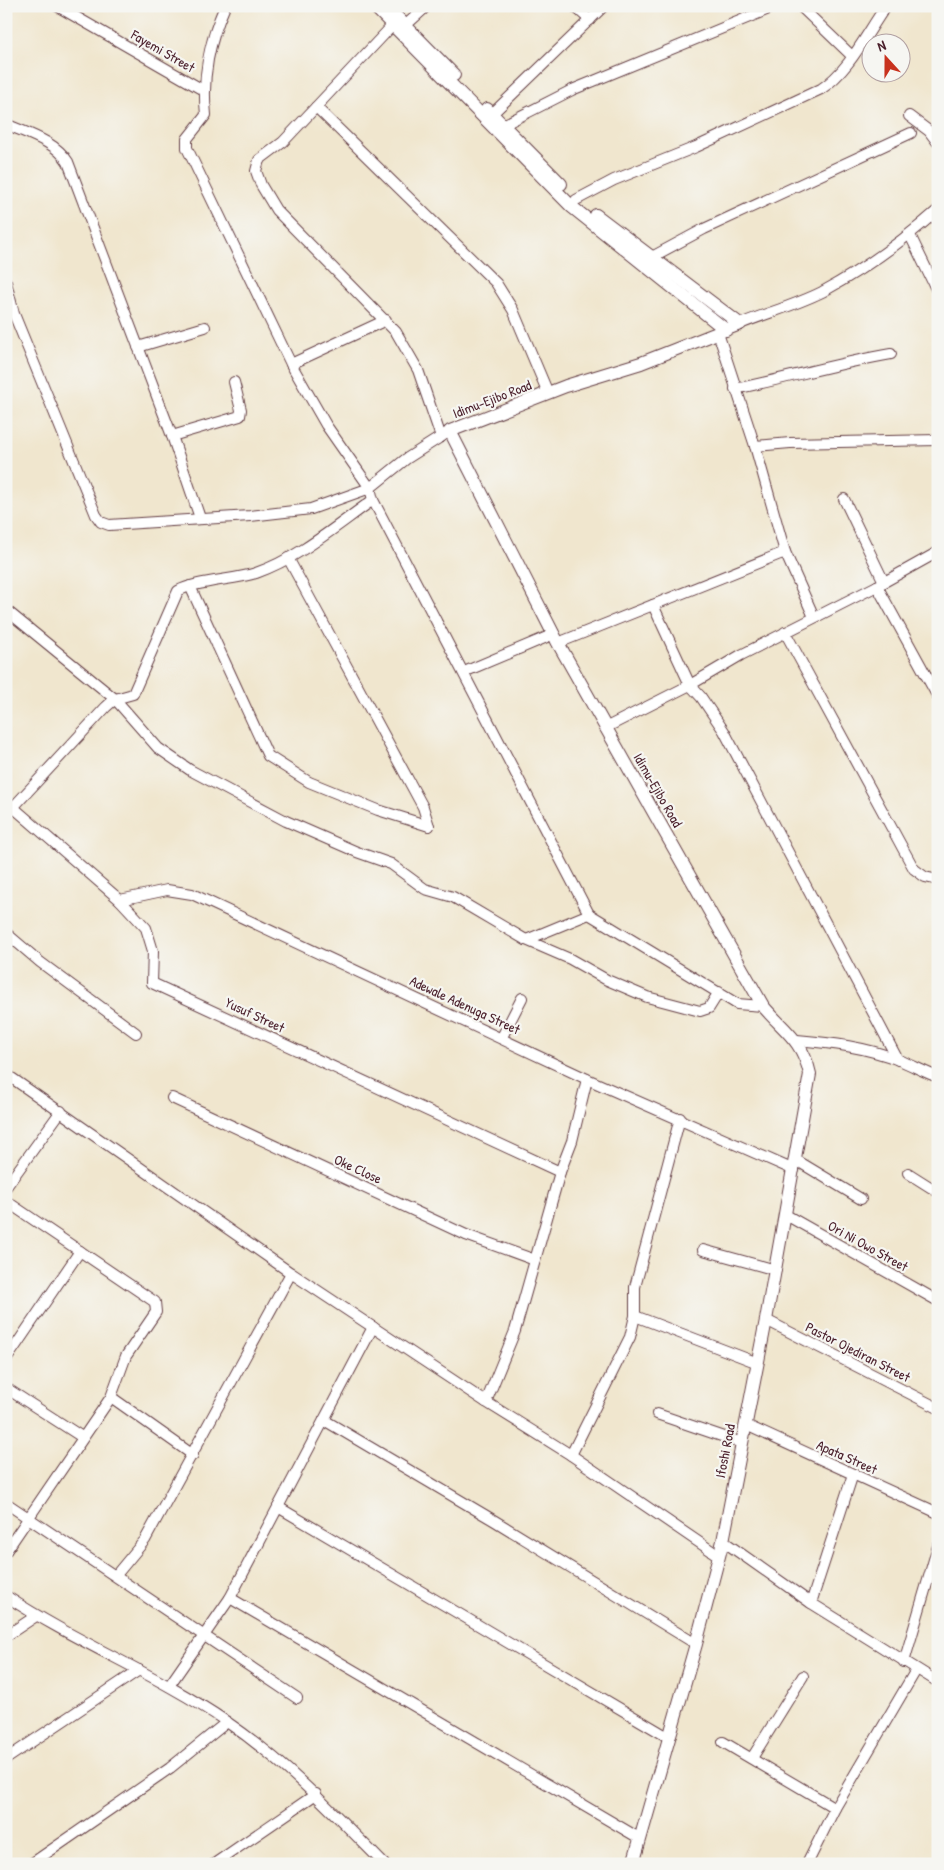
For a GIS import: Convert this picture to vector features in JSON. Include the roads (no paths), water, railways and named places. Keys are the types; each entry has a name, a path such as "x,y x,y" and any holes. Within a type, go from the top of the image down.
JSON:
{"main road":[{"path":"374,6 589,215 722,331"},
{"path":"386,6 503,125 517,147 576,200 589,215 740,324"},
{"name":"Idimu-Ejibo Road","path":"740,324 641,363 548,393 446,434 605,728 763,1006 797,1040"},
{"name":"Ifoshi Road","path":"633,1864 696,1644 719,1556 746,1425 776,1270 810,1074 807,1061 797,1040"}],"street":[{"name":"Fayemi Street","path":"57,6 203,90"},
{"path":"225,6 213,31 203,90 206,115 187,139 187,148 291,364 326,426 370,488 373,500 589,914 737,1004 763,1006"},
{"path":"406,25 427,6"},
{"path":"574,6 590,20"},
{"path":"492,114 604,6"},
{"path":"503,125 572,90 776,6"},
{"path":"800,6 852,56"},
{"path":"576,200 614,180 696,147 808,96 833,81 886,6"},
{"path":"6,282 14,314 101,522 109,525 268,514 312,509 370,488 406,459 446,434 418,370 396,332 276,210 258,178 256,166 259,160 282,142 393,25"},
{"path":"316,107 496,283 513,310 548,393"},
{"path":"909,116 929,132 938,143"},
{"path":"6,124 54,146 62,152 68,162 172,436 200,518"},
{"path":"650,258 704,229 911,133"},
{"path":"740,324 821,292 875,261 910,235 938,210"},
{"path":"910,235 938,293"},
{"path":"291,364 386,320"},
{"path":"138,347 205,327"},
{"path":"722,331 735,389 755,446 785,552 814,617"},
{"path":"735,389 786,378 829,365 891,354"},
{"path":"172,436 240,416 241,410 234,382"},
{"path":"755,446 790,443 938,440"},
{"path":"844,499 880,584 938,697"},
{"path":"8,808 115,699 133,694 175,595 190,586 248,575 288,558 373,500"},
{"path":"464,672 653,605 785,552"},
{"path":"605,728 690,685 740,655 880,584 938,552"},
{"path":"190,586 268,756 309,782 378,810 429,826 423,807 288,558"},
{"path":"653,605 690,685 724,731 898,1060"},
{"path":"6,610 115,699 158,748 190,770 286,820 357,852 391,864 425,889 453,897 526,940 570,959 607,980 647,996 700,1011 709,1008 719,992"},
{"path":"785,632 914,869 925,878 938,880"},
{"name":"Yusuf Street","path":"8,808 120,900 146,928 153,951 152,982 560,1172"},
{"name":"Adewale Adenuga Street","path":"120,900 167,890 192,894 502,1037 587,1079 795,1165 862,1199"},
{"path":"526,940 589,914"},
{"path":"6,933 40,962 136,1033"},
{"path":"502,1037 522,998"},
{"path":"797,1040 839,1044 898,1060 938,1078"},
{"path":"6,1074 291,1273 486,1402 571,1455 719,1556"},
{"path":"486,1402 515,1331 560,1172 572,1141 587,1079"},
{"name":"Oke Close","path":"172,1098 466,1235 535,1260"},
{"path":"6,1187 61,1111"},
{"path":"571,1455 630,1337 635,1316 635,1287 680,1118"},
{"path":"908,1173 938,1192"},
{"path":"6,1201 155,1302 157,1306 156,1312 126,1356 111,1397 6,1551"},
{"name":"Ori Ni Owo Street","path":"786,1215 938,1301"},
{"path":"703,1250 776,1270"},
{"path":"6,1360 80,1251"},
{"path":"116,1575 145,1540 194,1454 291,1273"},
{"path":"635,1316 758,1363"},
{"name":"Pastor Ojediran Street","path":"766,1320 938,1408"},
{"path":"169,1686 230,1598 373,1327"},
{"path":"6,1388 82,1437"},
{"path":"111,1397 194,1454"},
{"path":"657,1414 742,1444"},
{"path":"324,1420 495,1521 696,1644"},
{"name":"Apata Street","path":"746,1425 938,1513"},
{"path":"810,1603 853,1474"},
{"path":"6,1503 297,1698"},
{"path":"278,1507 668,1737"},
{"path":"722,1541 810,1603 938,1682"},
{"path":"904,1662 938,1546"},
{"path":"6,1596 36,1616 169,1686 227,1722 316,1794 384,1864"},
{"path":"230,1598 639,1838"},
{"path":"6,1636 36,1616"},
{"path":"6,1759 139,1670"},
{"path":"807,1864 835,1808 916,1670"},
{"path":"752,1758 803,1676"},
{"path":"30,1864 170,1768 227,1722"},
{"path":"723,1742 835,1808"},
{"path":"214,1864 316,1794"}]}
